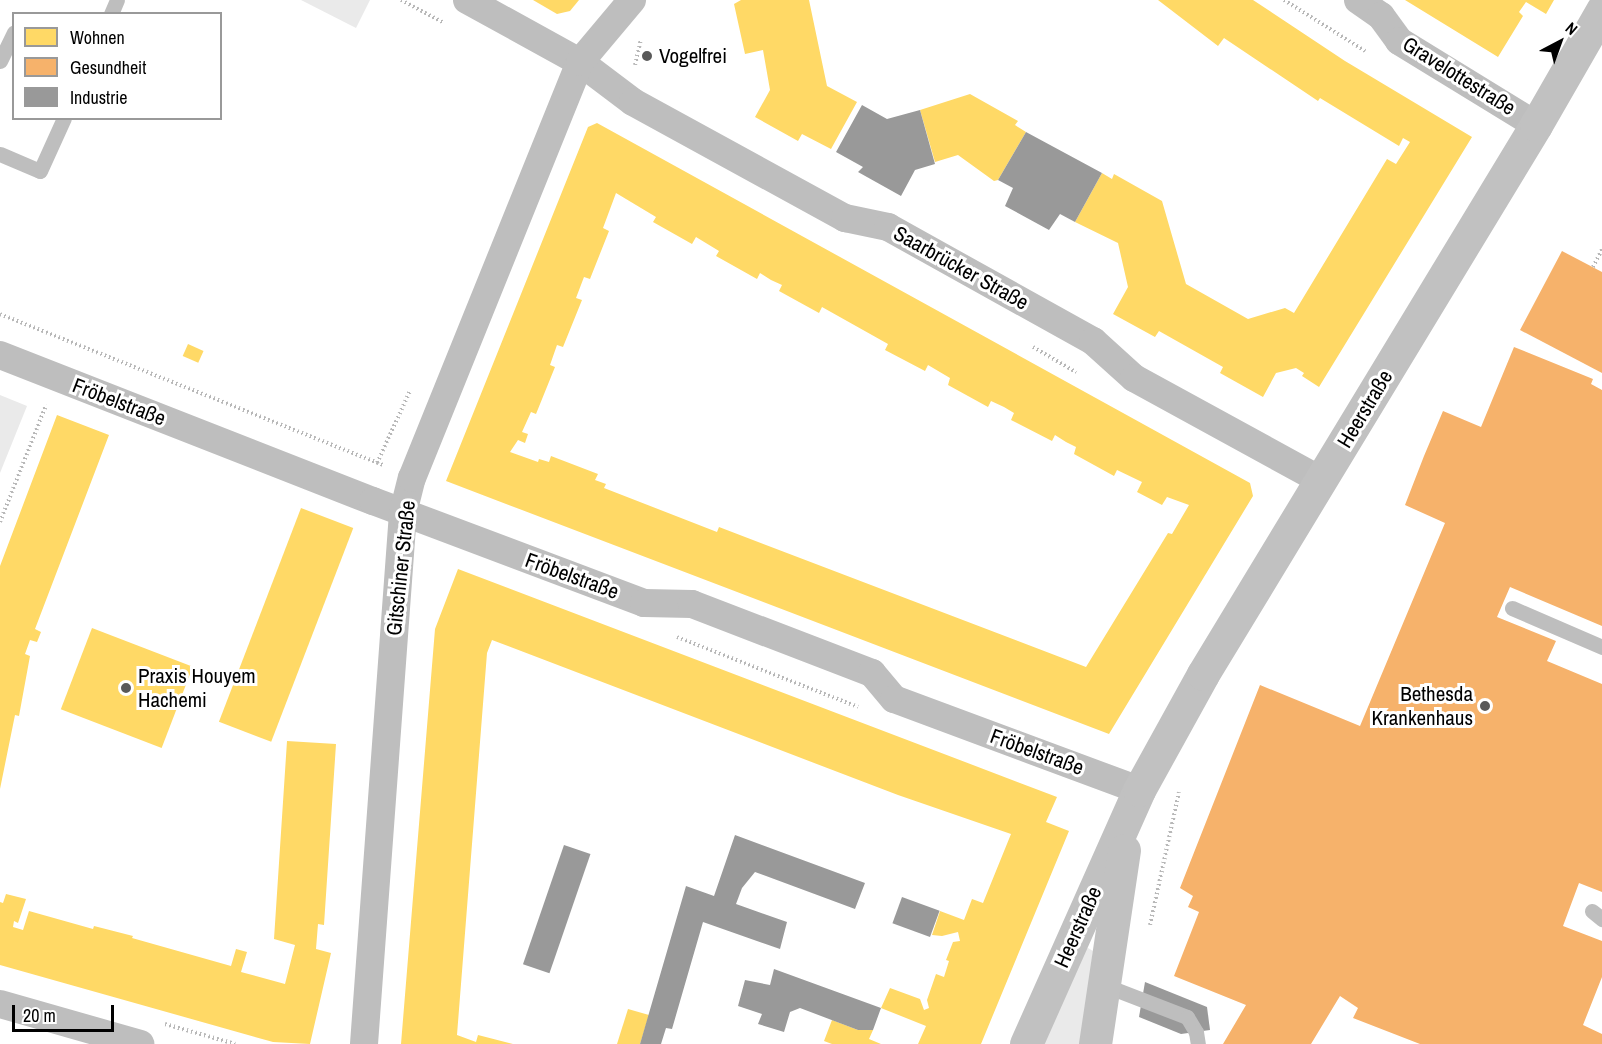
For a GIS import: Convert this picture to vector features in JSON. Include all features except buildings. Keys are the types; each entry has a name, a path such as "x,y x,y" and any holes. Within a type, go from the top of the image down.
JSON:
{"street":[{"name":"Saarbrücker Straße","path":"467,0 580,62 621,93 845,219 888,227 1093,341 1134,378 1322,481"},
{"name":"Gitschiner Straße","path":"364,1044 403,513 415,466 580,62 632,0"},
{"name":"Gravelottestraße","path":"1358,0 1381,16 1399,41 1536,125"},
{"name":"Heerstraße","path":"1026,1044 1135,800 1203,674 1536,125 1602,10"},
{"name":"Fröbelstraße","path":"0,355 403,513 644,603 692,604 872,673 894,699 1135,800"},
{"name":"Heerstraße","path":"1095,1044 1135,800"},
{"path":"0,1004 140,1044"}],"lane":[{"path":"0,61 12,36"},
{"path":"0,154 40,171 63,120"},
{"path":"1512,608 1602,647"},
{"path":"1104,984 1187,1017 1196,1032 1198,1044"}],"path":[{"path":"621,93 635,65 642,37"},
{"path":"1593,267 1602,249"},
{"path":"0,314 377,461"},
{"path":"0,522 50,396"},
{"path":"674,636 864,709"},
{"path":"1150,927 1163,858 1178,793 1183,783"}],"shaded area":[{"path":"301,0 370,0 356,28"},
{"path":"0,395 27,406 0,473"},
{"path":"1088,948 1093,951 1082,1044 1044,1044 1083,950"}],"place":[{"name":"Vogelfrei","path":"647,56"},
{"name":"Praxis Houyem Hachemi","path":"126,688"},
{"name":"Bethesda Krankenhaus","path":"1485,706"}]}
